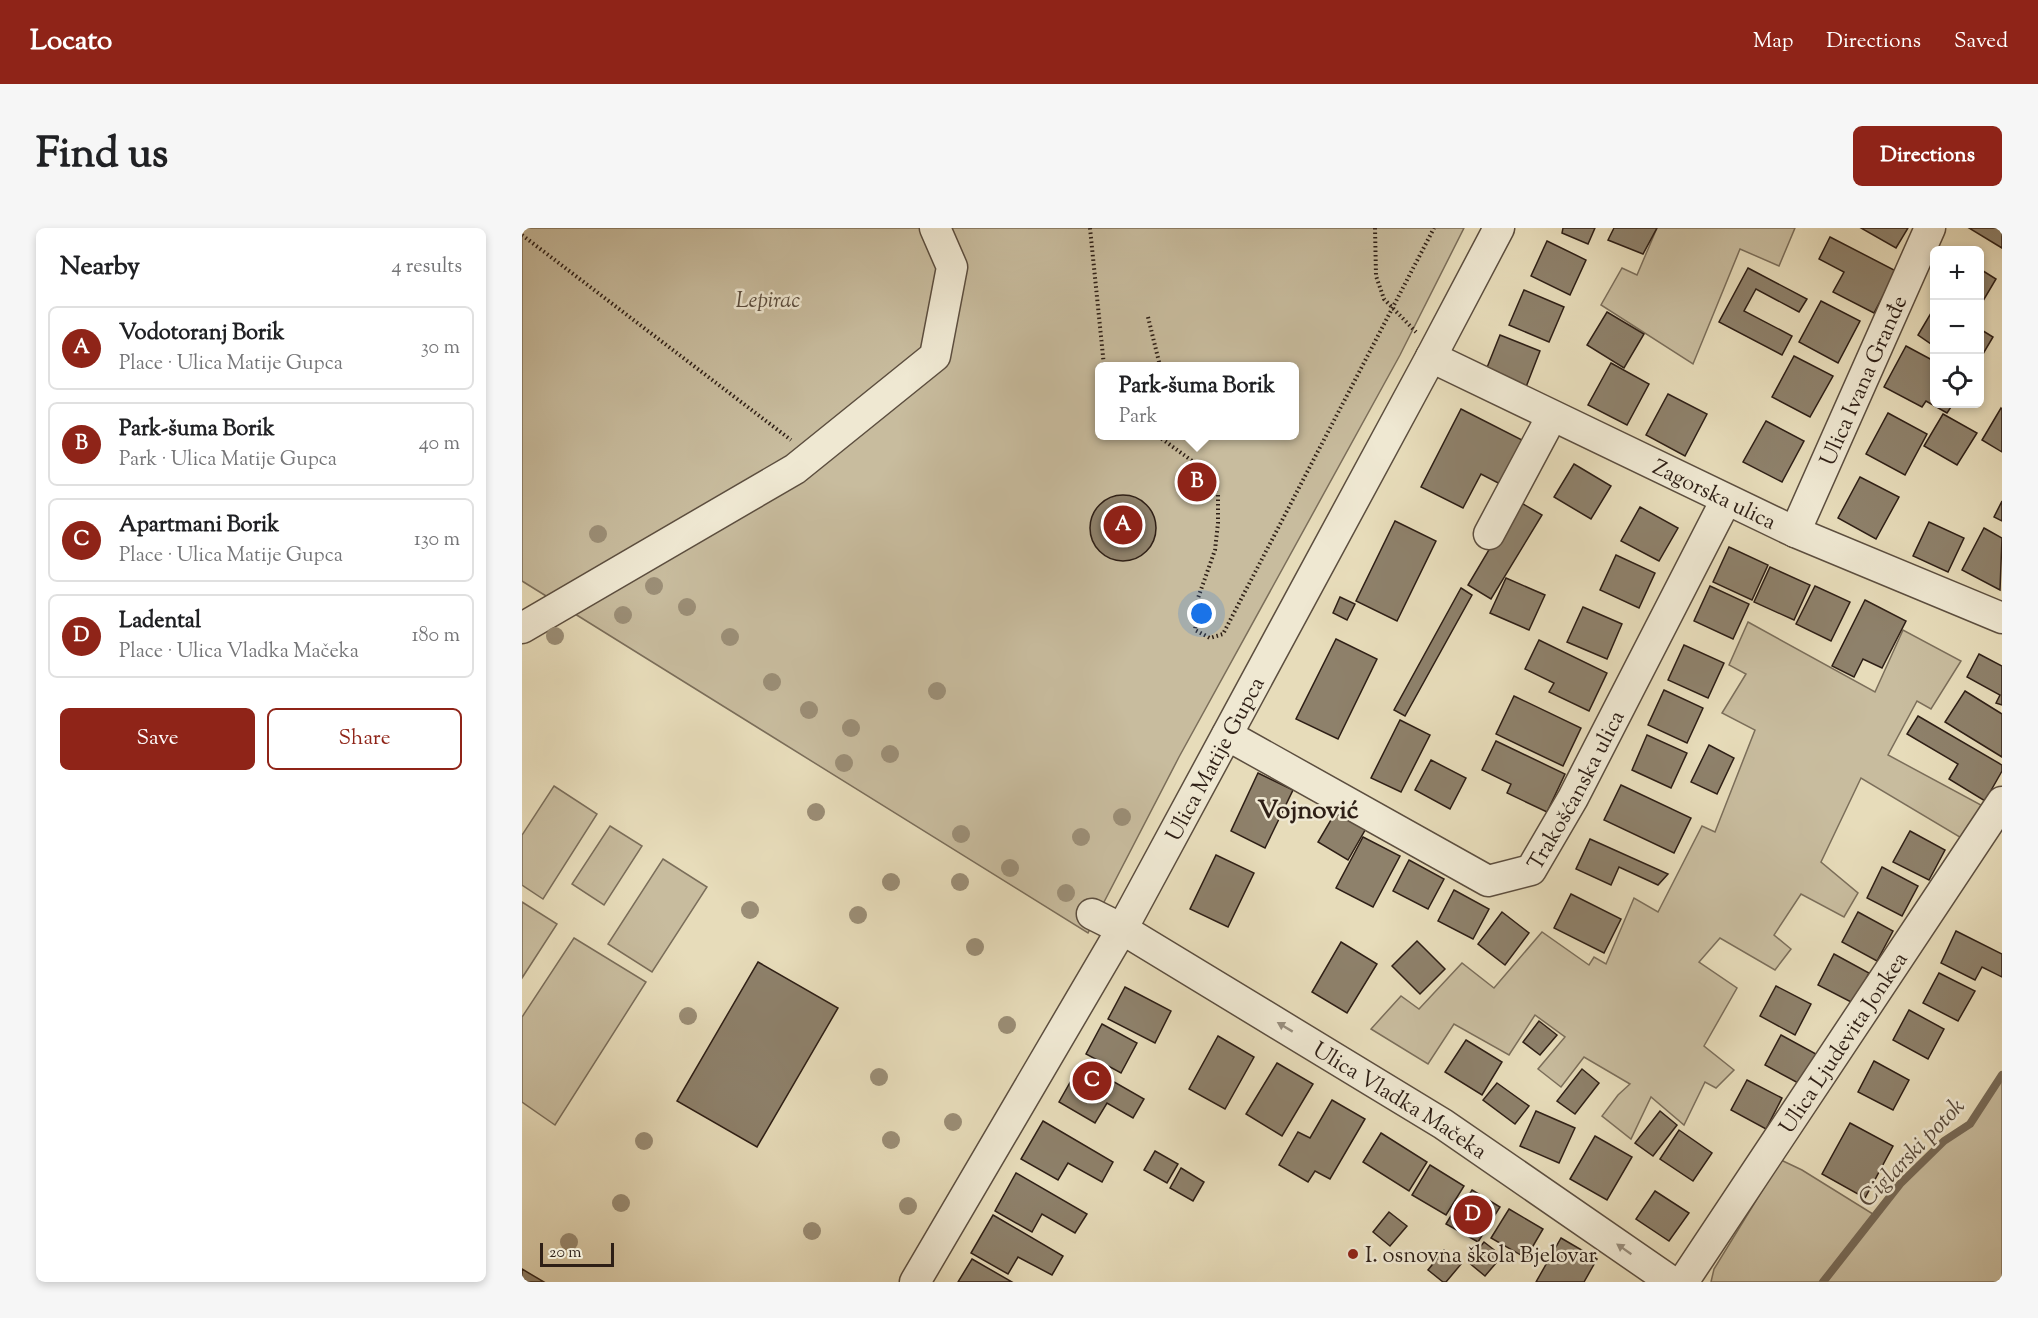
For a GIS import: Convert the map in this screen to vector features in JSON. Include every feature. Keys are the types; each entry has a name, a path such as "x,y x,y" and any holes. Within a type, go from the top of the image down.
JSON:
{"street":[{"path":"522,628 795,469 935,356 952,267 935,228"},
{"name":"Ulica Matije Gupca","path":"915,1282 1122,929 1227,735 1427,348 1499,228"},
{"name":"Ulica Ivana Granđe","path":"1795,532 1930,228"},
{"name":"Zagorska ulica","path":"1427,348 1552,416 1726,500 1795,532 2002,618"},
{"path":"1489,534 1552,416"},
{"name":"Trakošćanska ulica","path":"1227,735 1488,881 1531,870 1573,798 1726,500"},
{"name":"Ulica Ljudevita Jonkea","path":"1683,1282 2002,802"},
{"name":"Ulica Vladka Mačeka","path":"1092,914 1122,929 1391,1090 1672,1282"}],"path":[{"path":"1090,228 1104,362"},
{"path":"1375,228 1376,276 1384,299 1427,348"},
{"path":"1165,440 1199,466 1218,495 1215,550 1198,598 1195,630 1210,638 1223,634 1434,228"},
{"path":"522,236 812,456"},
{"path":"1149,317 1159,362"}],"green space":[{"name":"Lepirac","path":"522,228 1464,228 1400,355 1179,757 1088,933 522,581"},
{"path":"1657,228 1795,228 1779,266 1740,249 1693,364 1601,305 1622,268 1637,275"},
{"path":"1748,622 1875,692 1903,630 1961,661 1931,709 1917,701 1888,755 1981,805 1963,839 1861,778 1821,862 1858,893 1844,917 1801,894 1774,935 1791,949 1775,970 1720,938 1699,962 1737,988 1704,1046 1734,1070 1716,1088 1705,1082 1684,1125 1651,1097 1631,1139 1602,1116 1630,1084 1584,1057 1561,1087 1538,1069 1565,1037 1535,1015 1509,1055 1454,1024 1428,1064 1371,1029 1401,996 1419,1009 1462,963 1494,988 1542,932 1589,965 1594,957 1606,964 1634,898 1658,912 1702,826 1715,832 1755,730 1722,713 1746,674 1729,665"},
{"path":"554,786 597,814 543,899 522,885 522,835"},
{"path":"610,826 642,846 604,905 572,884"},
{"path":"663,859 707,887 652,972 608,944"},
{"path":"522,902 557,924 522,978"},
{"path":"574,938 646,982 555,1125 522,1102 522,1017"},
{"path":"2002,1076 2002,1282 1711,1282 1714,1269 1781,1160 1802,1170 1876,1216 1900,1184 1925,1158 1944,1141 1970,1124"}],"building":[{"path":"1563,228 1595,228 1588,244 1562,233"},
{"path":"1614,228 1657,228 1643,254 1608,240"},
{"path":"1861,228 1908,228 1896,248"},
{"path":"1969,228 2002,228 2002,248"},
{"path":"1830,237 1896,271 1874,313 1833,292 1844,272 1819,259"},
{"path":"1547,241 1586,260 1570,295 1531,276"},
{"path":"1748,268 1807,299 1799,312 1756,289 1744,311 1792,336 1782,355 1719,322"},
{"path":"1984,272 1996,279 1984,299"},
{"path":"1524,290 1564,307 1549,342 1509,325"},
{"path":"1821,301 1860,321 1838,363 1799,342"},
{"path":"1607,312 1644,334 1624,368 1587,345"},
{"path":"1930,315 1930,343 1918,335"},
{"path":"1984,331 1993,337 1984,352"},
{"path":"1500,335 1540,351 1526,387 1486,370"},
{"path":"1906,346 1930,359 1930,403 1926,401 1922,407 1884,387"},
{"path":"1794,356 1833,376 1810,417 1772,397"},
{"path":"1611,363 1649,384 1627,425 1588,405"},
{"path":"1668,394 1707,414 1685,456 1646,435"},
{"path":"1938,408 1950,408 1947,413"},
{"path":"1461,409 1524,441 1502,485 1481,474 1463,508 1421,487"},
{"path":"2002,409 2002,452 1982,440"},
{"path":"1888,413 1927,434 1905,475 1866,454"},
{"path":"1943,414 1977,433 1957,465 1924,446"},
{"path":"1766,421 1804,441 1782,482 1743,462"},
{"path":"1574,464 1611,486 1591,519 1554,497"},
{"path":"1860,477 1899,497 1876,539 1838,518"},
{"path":"1123,495 1136,497 1151,510 1156,528 1154,541 1141,556 1123,561 1110,559 1095,546 1090,528 1092,515 1105,500"},
{"path":"1518,501 1542,515 1491,599 1468,585"},
{"path":"2002,501 2002,521 1994,517"},
{"path":"1640,507 1678,528 1659,561 1621,541"},
{"path":"1395,521 1436,541 1397,621 1356,601"},
{"path":"1929,522 1964,538 1948,572 1913,556"},
{"path":"1984,528 2002,538 2000,590 1962,570"},
{"path":"1729,547 1768,565 1752,600 1713,582"},
{"path":"1616,555 1655,573 1639,608 1600,590"},
{"path":"1770,567 1810,585 1794,620 1754,602"},
{"path":"1506,578 1545,595 1529,630 1490,613"},
{"path":"1710,586 1749,604 1733,639 1694,621"},
{"path":"1815,586 1850,602 1831,641 1796,624"},
{"path":"1461,588 1472,595 1405,716 1394,710"},
{"path":"1340,597 1355,604 1347,620 1333,613"},
{"path":"1865,600 1906,621 1882,668 1863,659 1854,677 1832,666"},
{"path":"1583,607 1622,624 1607,659 1567,642"},
{"path":"1336,639 1377,659 1338,739 1296,719"},
{"path":"1539,640 1607,673 1589,711 1549,692 1554,683 1525,669"},
{"path":"1684,645 1724,663 1708,698 1668,680"},
{"path":"1979,654 2002,666 2002,705 1996,703 2000,695 1967,677"},
{"path":"1664,690 1703,708 1687,743 1648,725"},
{"path":"1965,691 2002,714 2002,757 1945,722"},
{"path":"1514,696 1581,728 1563,766 1496,734"},
{"path":"1918,716 2002,765 2002,771 1985,801 1949,779 1958,764 1907,734"},
{"path":"1400,720 1430,735 1401,792 1371,778"},
{"path":"1647,735 1687,753 1671,788 1632,770"},
{"path":"1496,741 1565,774 1547,812 1507,793 1511,784 1482,770"},
{"path":"1709,745 1734,758 1717,794 1691,782"},
{"path":"1431,760 1466,778 1450,809 1415,790"},
{"path":"1258,773 1293,790 1265,848 1231,831"},
{"path":"1621,785 1691,818 1674,853 1604,820"},
{"path":"1338,808 1368,825 1348,860 1318,842"},
{"path":"1910,831 1945,850 1929,880 1893,862"},
{"path":"1363,837 1400,856 1373,907 1336,888"},
{"path":"1590,839 1668,874 1658,885 1619,867 1611,885 1576,869"},
{"path":"1216,855 1254,873 1228,927 1190,909"},
{"path":"1409,860 1444,879 1428,909 1393,891"},
{"path":"1882,867 1918,886 1902,916 1867,898"},
{"path":"1454,890 1489,909 1473,939 1438,921"},
{"path":"1571,894 1621,919 1604,953 1554,928"},
{"path":"1502,912 1529,933 1505,965 1478,944"},
{"path":"1858,912 1893,931 1877,961 1842,942"},
{"path":"1956,931 2002,954 2002,977 1982,967 1975,980 1941,963"},
{"path":"1417,941 1445,969 1420,994 1392,966"},
{"path":"1341,942 1377,964 1347,1013 1312,992"},
{"path":"1834,954 1869,973 1853,1003 1818,985"},
{"path":"758,962 838,1008 757,1147 677,1101"},
{"path":"1939,973 1975,991 1958,1021 1923,1003"},
{"path":"1776,986 1811,1004 1795,1035 1760,1016"},
{"path":"1125,987 1171,1011 1155,1043 1108,1019"},
{"path":"1909,1010 1944,1029 1928,1059 1893,1040"},
{"path":"1539,1021 1557,1035 1540,1055 1523,1042"},
{"path":"1102,1024 1137,1043 1121,1073 1086,1054"},
{"path":"1781,1035 1816,1054 1800,1084 1765,1065"},
{"path":"1218,1036 1254,1057 1225,1109 1189,1089"},
{"path":"1466,1040 1502,1062 1482,1095 1445,1072"},
{"path":"1874,1061 1909,1080 1893,1110 1858,1092"},
{"path":"1081,1063 1144,1099 1133,1118 1107,1103 1095,1123 1059,1102"},
{"path":"1277,1063 1313,1084 1282,1136 1246,1114"},
{"path":"1582,1069 1599,1083 1575,1114 1557,1101"},
{"path":"1747,1080 1782,1098 1766,1129 1731,1110"},
{"path":"1497,1083 1529,1106 1515,1124 1483,1100"},
{"path":"1332,1100 1365,1119 1330,1179 1315,1171 1308,1182 1279,1165 1298,1132 1310,1138"},
{"path":"1536,1111 1575,1128 1559,1163 1520,1146"},
{"path":"1660,1111 1677,1125 1653,1156 1635,1143"},
{"path":"1043,1121 1113,1162 1102,1182 1068,1163 1058,1180 1021,1159"},
{"path":"1850,1123 1893,1146 1865,1198 1822,1174"},
{"path":"1679,1130 1712,1153 1693,1181 1660,1159"},
{"path":"1381,1133 1427,1162 1409,1191 1363,1162"},
{"path":"1595,1136 1632,1157 1607,1200 1570,1179"},
{"path":"1155,1151 1178,1164 1167,1183 1144,1170"},
{"path":"1430,1165 1464,1186 1446,1215 1412,1195"},
{"path":"1181,1168 1204,1182 1193,1201 1170,1188"},
{"path":"1016,1173 1087,1214 1075,1233 1042,1214 1032,1232 995,1211"},
{"path":"1472,1190 1500,1207 1478,1242 1446,1224 1458,1204 1462,1207"},
{"path":"1655,1191 1689,1213 1669,1241 1636,1219"},
{"path":"1509,1209 1543,1229 1526,1258 1491,1238"},
{"path":"1389,1212 1407,1226 1390,1246 1373,1232"},
{"path":"993,1215 1063,1256 1052,1275 1018,1257 1008,1274 971,1253"},
{"path":"1561,1238 1597,1259 1584,1282 1536,1282"},
{"path":"1484,1242 1502,1256 1485,1276 1468,1262"},
{"path":"1444,1250 1462,1263 1446,1282 1428,1270"},
{"path":"972,1259 1012,1282 958,1282"},
{"path":"522,1269 544,1282 522,1282"}],"waterway":[{"name":"Ciglarski potok","path":"1823,1282 1900,1184 1944,1141 1970,1124 2002,1075"}],"place":[{"name":"Park-šuma Borik","path":"1197,482"},
{"name":"Vodotoranj Borik","path":"1123,525"},
{"name":"Apartmani Borik","path":"1092,1081"},
{"name":"Ladental","path":"1473,1215"},
{"name":"I. osnovna škola Bjelovar","path":"1353,1254"}],"district":[{"name":"Vojnović","path":"1308,809"}]}
